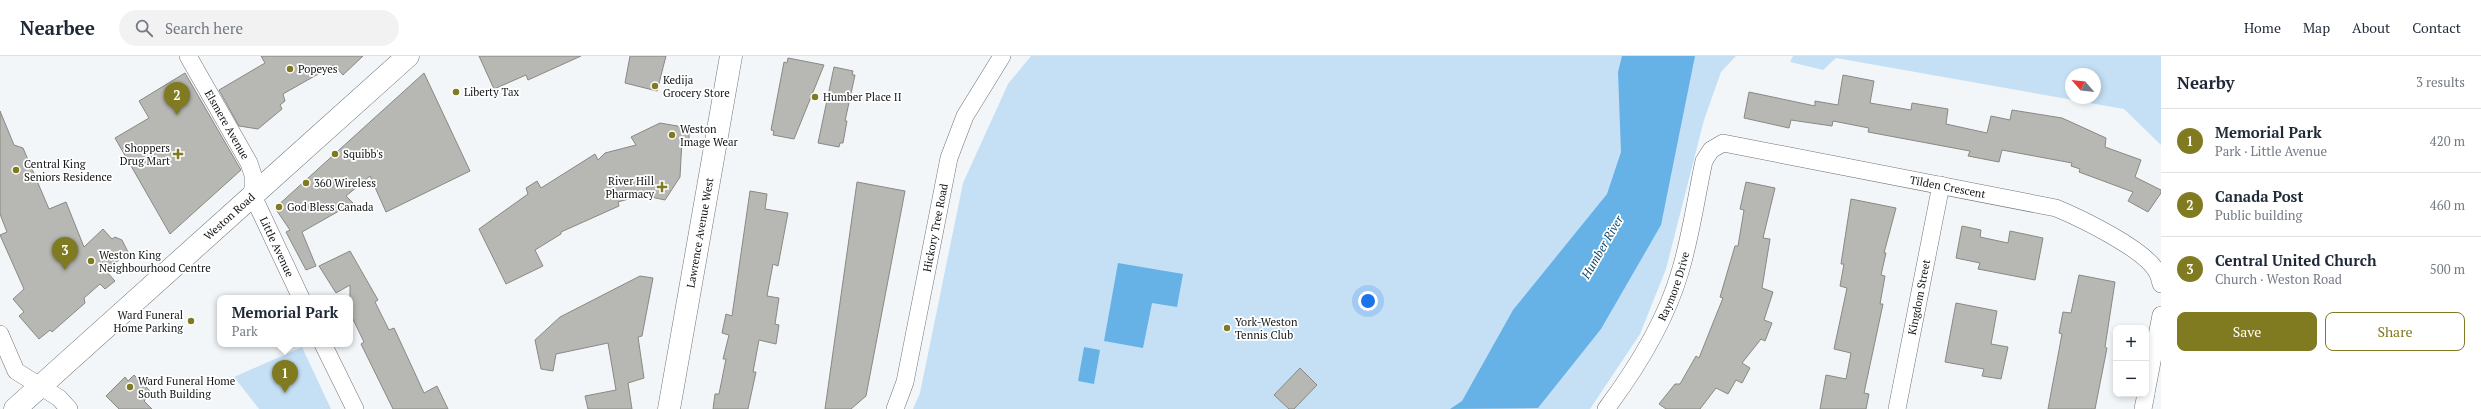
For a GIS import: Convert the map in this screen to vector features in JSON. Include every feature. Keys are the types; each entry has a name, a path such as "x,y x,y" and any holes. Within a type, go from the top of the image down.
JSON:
{"main road":[{"name":"Weston Road","path":"15,409 408,56"},
{"name":"Lawrence Avenue West","path":"669,409 731,56"}],"street":[{"name":"Elsmere Avenue","path":"188,56 249,163 253,175 253,196"},
{"name":"Hickory Tree Road","path":"895,409 905,382 941,190 949,158 965,116 1002,56"},
{"name":"Tilden Crescent","path":"1711,150 1723,143 1730,143 2056,208 2081,219 2148,261 2157,272 2161,284"},
{"name":"Raymore Drive","path":"1606,409 1626,382 1655,333 1680,273 1704,161 1711,150"},
{"name":"Kingdom Street","path":"1897,409 1941,185"},
{"name":"Little Avenue","path":"253,196 300,295"},
{"path":"2149,378 2161,315"},
{"path":"0,334 16,371 59,398 69,409"},
{"path":"324,347 355,409"},
{"path":"2143,409 2145,397"}],"shaded area":[{"path":"1031,56 1736,56 1721,72 1704,120 1666,269 1640,334 1590,409 913,409 920,393 963,183 1008,84"},
{"path":"1793,56 2161,56 2161,145 2124,109 2096,104 2101,104 2101,68 2065,68 2065,99 1836,58 1823,70 1790,62"},
{"path":"302,347 331,409 259,409 234,377"}],"water":[{"name":"Humber River","path":"1622,56 1695,56 1661,225 1601,329 1538,408 1450,409 1462,401 1513,310 1607,194 1621,152 1618,72"},
{"path":"1118,263 1183,274 1177,307 1152,303 1143,348 1104,341"},
{"path":"1084,347 1100,350 1094,384 1078,381"}],"building":[{"path":"261,56 363,56 343,75 334,65 283,94 285,101 280,105 282,109 258,129 239,126 219,90 265,63"},
{"path":"479,56 581,56 528,80 526,75 494,89"},
{"path":"630,56 666,56 657,91 625,83"},
{"path":"788,58 824,65 794,139 773,135 774,131 771,130 784,62 787,63"},
{"path":"834,67 853,71 852,75 855,75 845,121 847,121 843,143 840,143 839,147 818,143"},
{"name":"Shoppers Drug Mart","path":"185,73 241,170 170,234 115,138 149,118 139,101"},
{"path":"424,73 470,171 386,212 370,176 346,196 353,203 302,232 316,266 306,270 286,232 290,230 275,208"},
{"path":"1843,75 1874,81 1870,103 1911,110 1912,103 1948,109 1946,124 1987,133 1991,116 2010,120 2012,110 2062,118 2106,138 2105,147 2141,160 2135,177 2161,190 2161,193 2148,212 2128,201 2133,192 2079,172 2080,169 2071,166 2072,163 2002,150 1999,162 1968,156 1970,151 1868,132 1869,128 1833,121 1832,126 1791,120 1789,128 1744,118 1749,92 1815,106 1815,101 1838,105"},
{"path":"0,111 14,145 23,148 49,209 66,202 84,247 103,229 112,239 115,237 122,240 128,252 106,271 115,281 105,289 100,284 84,298 85,303 52,332 50,330 39,339 19,316 24,312 13,299 24,289 0,235 7,232 0,214"},
{"path":"660,123 689,128 689,141 682,140 680,177 665,200 642,195 618,202 619,206 561,232 561,234 535,250 543,266 506,284 479,229 528,194 526,188 537,181 541,188 595,154 598,160 605,153 636,145 631,137"},
{"path":"857,182 905,191 866,396 851,409 825,409"},
{"path":"1746,182 1775,188 1763,238 1770,239 1762,288 1773,292 1764,320 1772,323 1765,341 1761,339 1742,363 1750,368 1742,383 1736,380 1728,394 1716,388 1700,409 1666,409 1659,404 1675,384 1680,384 1696,356 1699,358 1723,298 1720,297 1735,246 1738,246 1744,210 1740,209"},
{"path":"750,191 767,194 765,209 788,213 778,266 773,264 767,296 779,298 775,324 779,325 776,344 759,340 753,372 756,372 748,409 713,409 715,394 719,394 726,359 723,359 729,335 722,333 726,314 732,316"},
{"path":"1851,199 1896,208 1884,253 1886,253 1881,275 1885,276 1880,304 1883,304 1864,393 1869,394 1866,409 1820,409 1826,375 1846,379 1851,353 1834,349 1847,288 1840,286 1844,264 1841,264"},
{"path":"1962,226 1981,230 1980,237 2008,243 2010,231 2043,238 2035,280 1978,269 1980,263 1956,258"},
{"path":"350,251 378,300 375,302 389,330 394,328 424,393 437,386 448,409 393,409 361,344 364,342 353,319 353,295 350,295 350,285 336,293 319,266"},
{"path":"2079,275 2115,282 2105,347 2107,348 2095,409 2048,409 2062,334 2059,333 2063,312 2071,313"},
{"path":"640,276 653,278 642,336 638,337 644,378 628,383 632,409 588,409 585,396 616,390 608,343 556,354 553,371 541,369 535,340 560,317"},
{"path":"1956,303 1997,311 1991,344 2008,347 2001,379 1982,376 1984,369 1945,362"},
{"path":"1300,368 1317,385 1294,409 1289,409 1274,395"},
{"name":"Ward Funeral Home South Building","path":"134,375 152,393 144,401 152,409 119,409 106,396 125,377 128,381"}],"place":[{"name":"Popeyes","path":"290,69"},
{"name":"Kedija Grocery Store","path":"655,86"},
{"name":"Liberty Tax","path":"456,92"},
{"name":"Humber Place II","path":"815,97"},
{"name":"Canada Post","path":"177,115"},
{"name":"Weston Image Wear","path":"672,135"},
{"name":"Shoppers Drug Mart","path":"178,154"},
{"name":"Squibb's","path":"335,154"},
{"name":"Central King Seniors Residence","path":"16,170"},
{"name":"360 Wireless","path":"306,183"},
{"name":"River Hill Pharmacy","path":"662,187"},
{"name":"God Bless Canada","path":"279,207"},
{"name":"Weston King Neighbourhood Centre","path":"91,261"},
{"name":"Central United Church","path":"65,270"},
{"name":"Ward Funeral Home Parking","path":"191,321"},
{"name":"York-Weston Tennis Club","path":"1227,328"},
{"name":"Ward Funeral Home South Building","path":"130,387"},
{"name":"Memorial Park","path":"285,393"}]}
